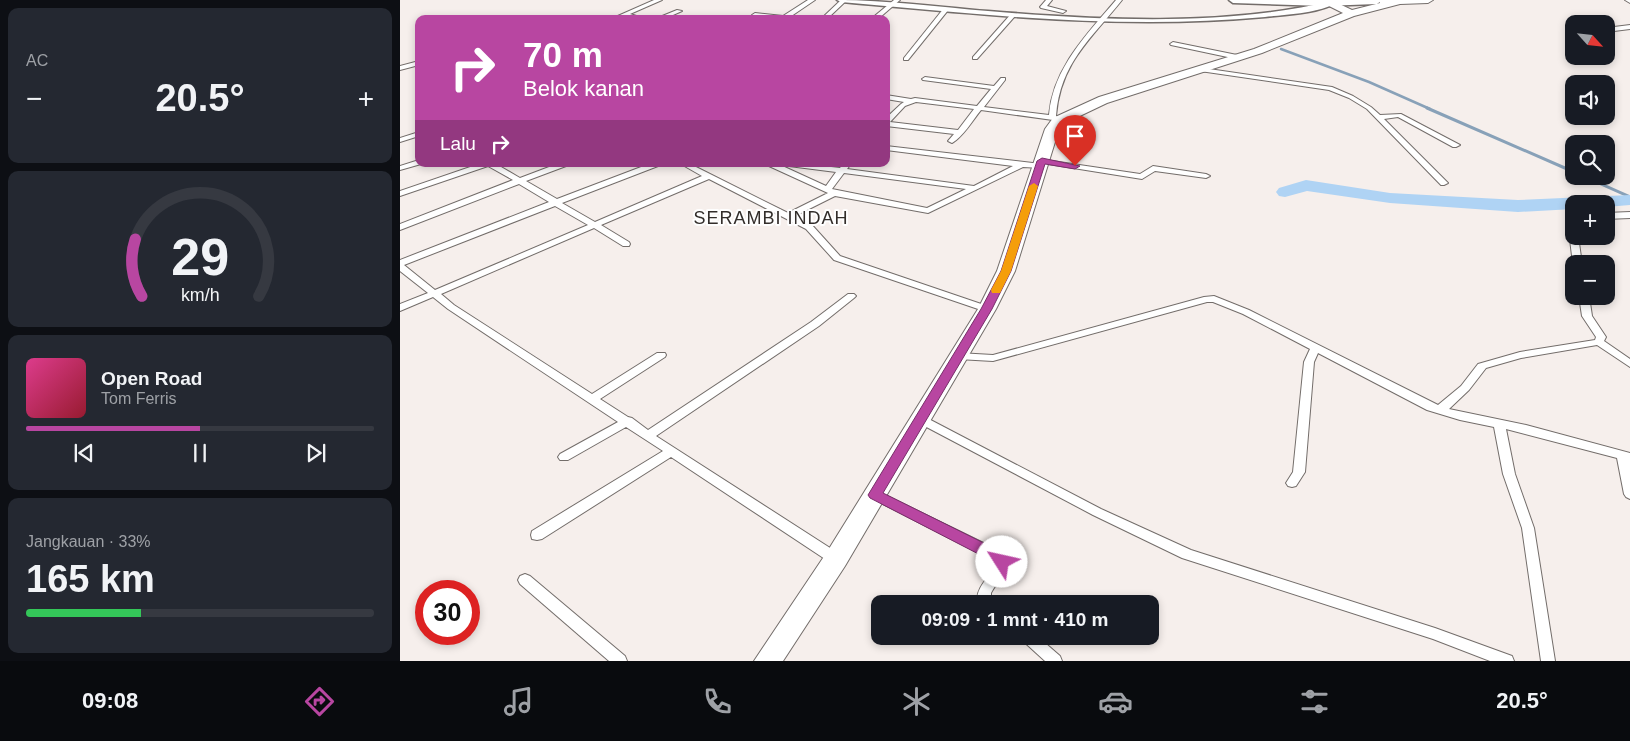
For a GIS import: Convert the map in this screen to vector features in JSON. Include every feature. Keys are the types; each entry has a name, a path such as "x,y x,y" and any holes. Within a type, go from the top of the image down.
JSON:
{"highway":[{"path":"1377,1 1428,0"},
{"path":"1332,1 1346,9 1350,14"},
{"path":"768,661 836,559 987,309 1006,271 1055,119 1103,100 1202,70 1290,40 1350,14 1394,1"}],"main road":[{"path":"843,0 894,2 946,9 1101,21 1206,19 1248,16 1332,1"},
{"path":"1233,0 1377,1"}],"street":[{"path":"626,15 659,0"},
{"path":"789,15 812,0"},
{"path":"828,15 843,0"},
{"path":"1049,0 1043,7 1063,11"},
{"path":"890,98 910,101 928,101 1055,119 1056,90 1063,74 1101,21 1119,0"},
{"path":"879,15 894,2"},
{"path":"906,59 946,9"},
{"path":"668,15 679,11"},
{"path":"975,58 1013,15"},
{"path":"1615,29 1630,27"},
{"path":"1172,44 1237,58"},
{"path":"400,68 415,64"},
{"path":"1202,70 1330,88 1351,97 1379,118 1444,183"},
{"path":"925,79 996,88"},
{"path":"952,141 1003,79"},
{"path":"890,119 910,101"},
{"path":"1379,118 1399,115 1456,145"},
{"path":"890,123 960,132"},
{"path":"400,140 415,135"},
{"path":"890,149 1022,166 1041,163 1142,177 1153,168 1206,176"},
{"path":"400,168 415,163"},
{"path":"778,167 831,192 928,211 1022,166"},
{"path":"400,194 477,167"},
{"path":"496,167 626,244"},
{"path":"400,226 555,167"},
{"path":"647,167 553,202 400,265 451,307 628,421 647,436 836,559"},
{"path":"691,167 809,227 837,258 987,309"},
{"path":"815,167 976,188"},
{"path":"789,216 831,192 844,167"},
{"path":"400,308 709,176"},
{"path":"1615,216 1630,215"},
{"path":"647,436 815,324 851,296"},
{"path":"958,356 993,358 1207,299 1214,299 1246,312 1440,410 1460,416 1499,423 1626,457 1630,494"},
{"path":"1585,305 1587,316 1601,337 1599,342"},
{"path":"1440,410 1465,388 1482,366 1520,355 1599,342 1630,364"},
{"path":"1292,484 1299,472 1309,362 1315,348"},
{"path":"592,399 662,355"},
{"path":"921,419 1097,512 1187,554 1435,634 1507,661"},
{"path":"564,457 628,421"},
{"path":"1499,423 1509,474 1528,528 1548,661"},
{"path":"537,535 672,451"},
{"path":"875,495 1001,558 1000,568 985,589 984,595"},
{"path":"524,580 620,661"},
{"path":"1036,645 1055,661"}],"waterway":[{"path":"1281,49 1369,82 1430,109"},
{"path":"1427,108 1565,168"},
{"path":"1285,192 1306,185 1390,198 1518,206 1630,200"},
{"path":"1603,185 1630,197"}],"slow traffic":[{"path":"996,290 1006,271 1034,186"}],"district":[{"name":"SERAMBI INDAH","path":"771,218"}],"route":[{"path":"1002,562 1001,558 875,495 987,309 1006,271 1042,161 1075,166"}]}
